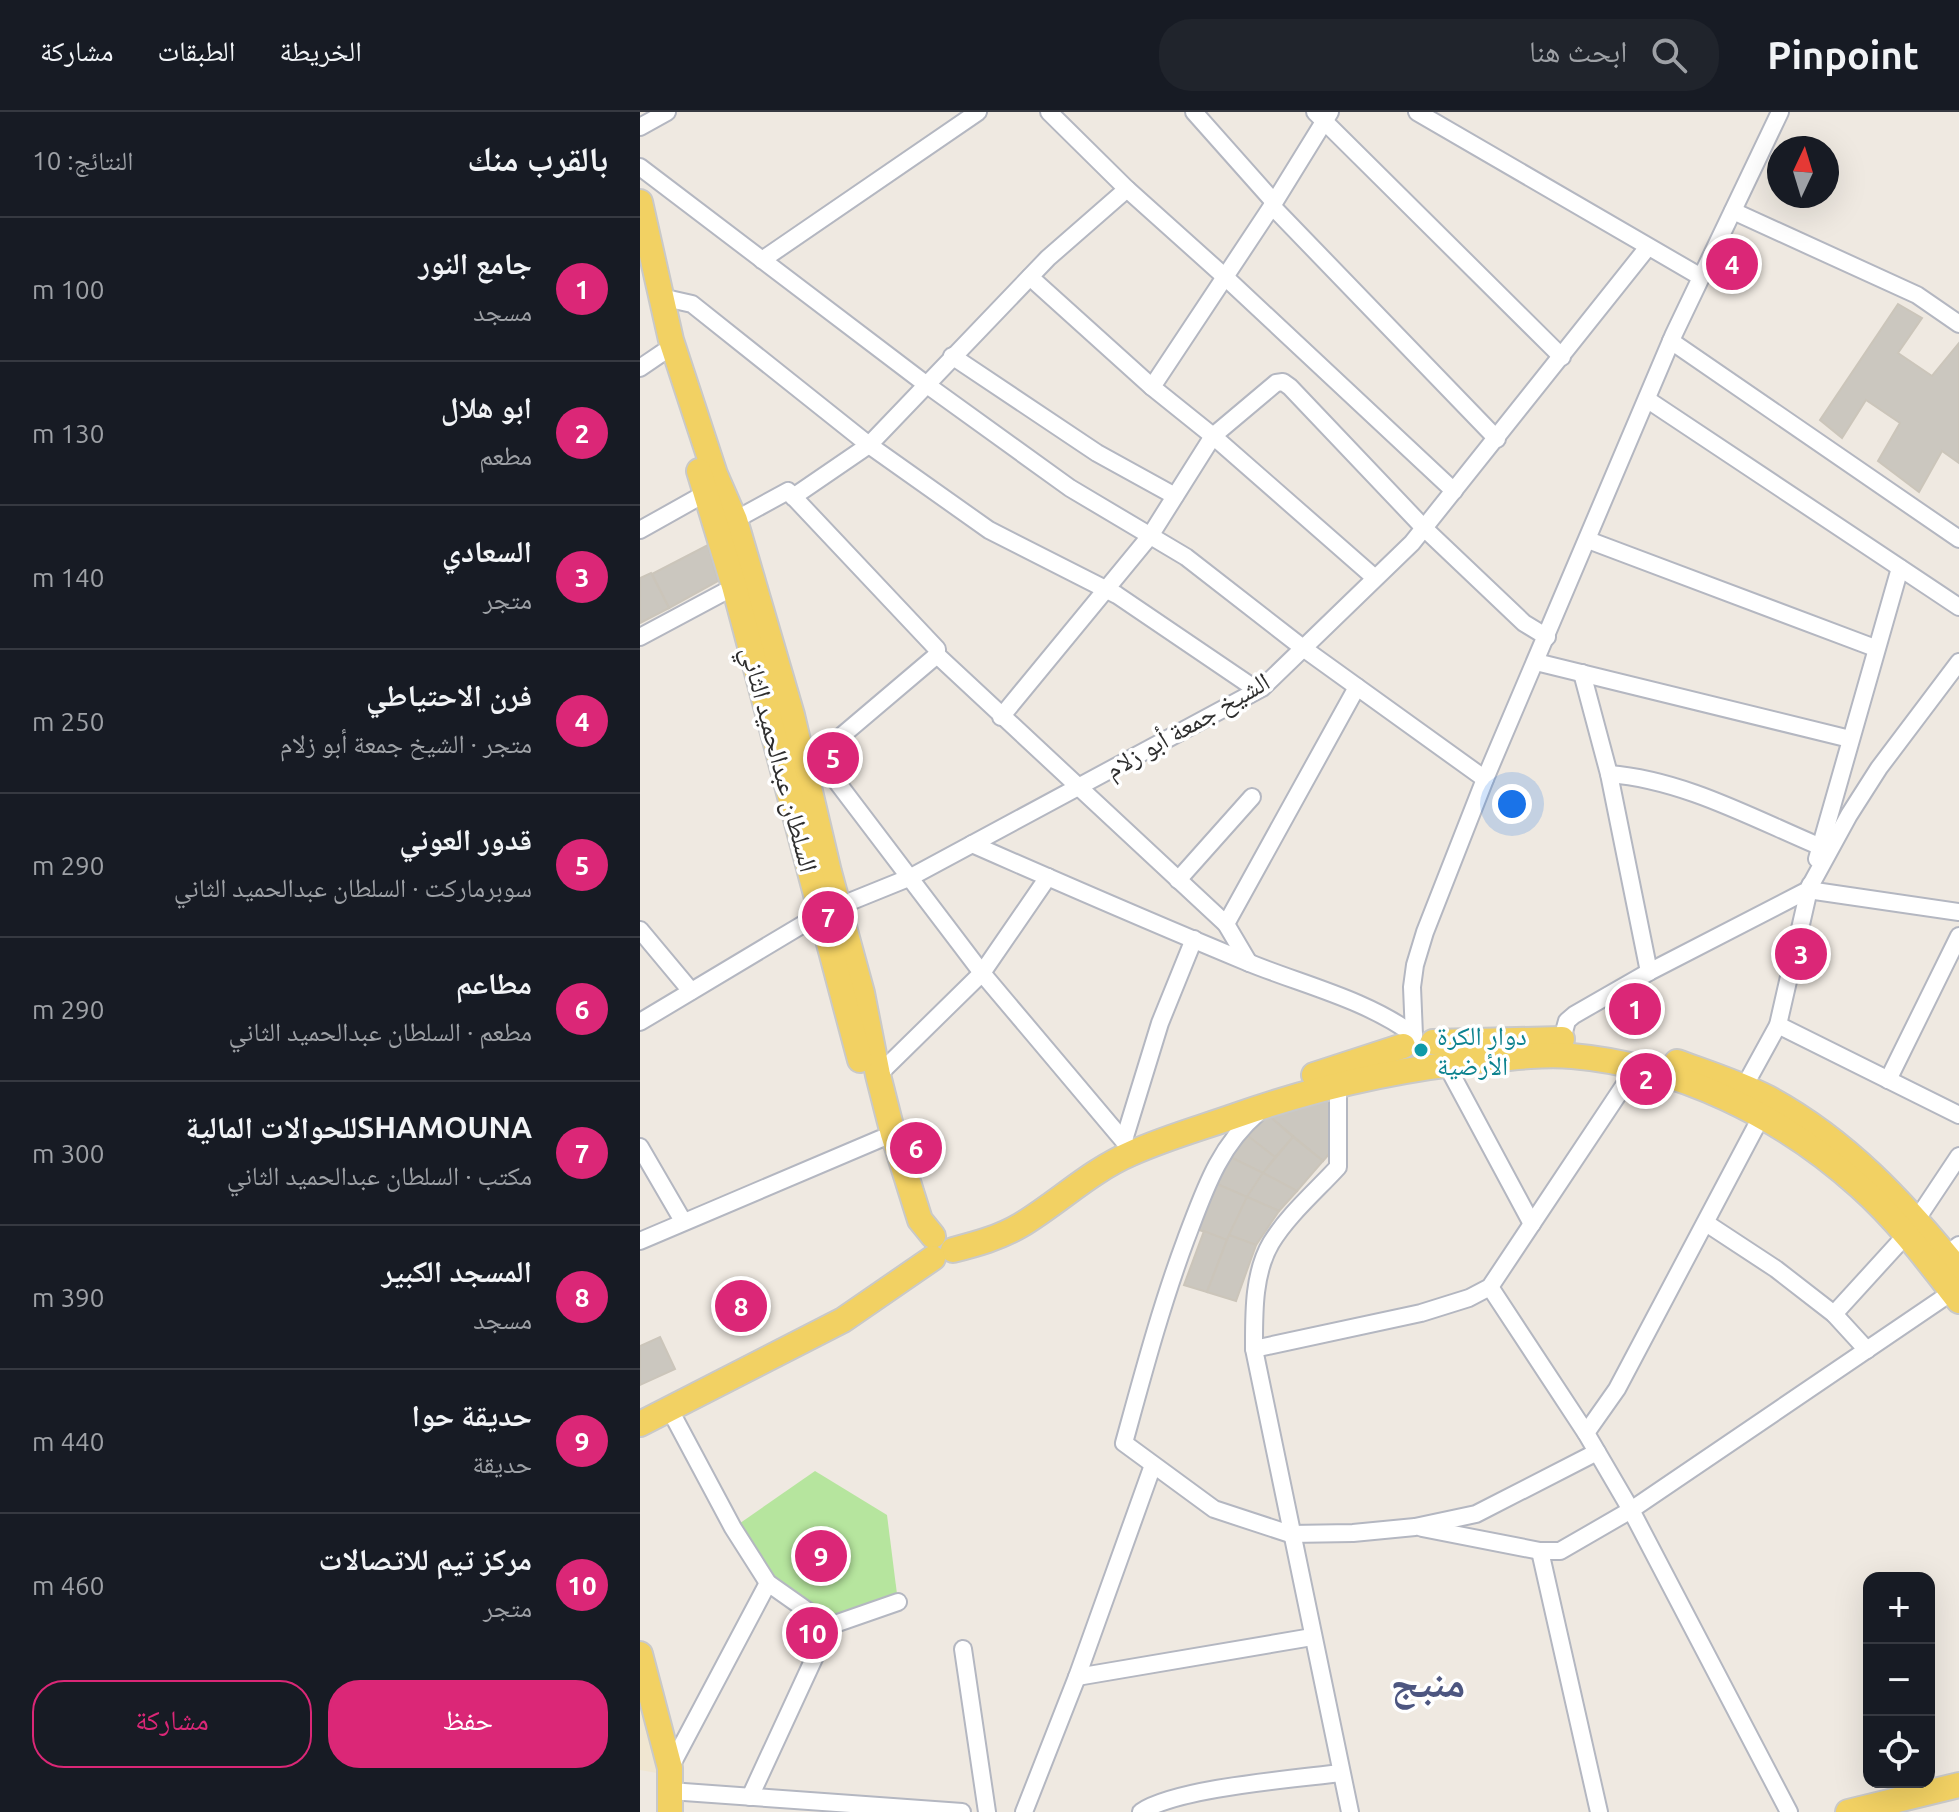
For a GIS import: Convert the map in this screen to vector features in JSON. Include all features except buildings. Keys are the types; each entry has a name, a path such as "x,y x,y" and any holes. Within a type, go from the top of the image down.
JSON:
{"main road":[{"path":"640,202 671,340 715,474 735,520 743,582 811,761 831,910 862,993 893,1134 920,1220 937,1245"},
{"name":"السلطان عبدالحميد الثاني","path":"640,269 662,353 706,493 743,582 831,910 880,1139 911,1224 937,1245"},
{"path":"640,1407 830,1310 937,1245 982,1242 1018,1227 1128,1146 1417,1041 1562,1039 1645,1052 1744,1087 1780,1106 1860,1162 1912,1227 1955,1273"},
{"path":"1417,1041 1434,1058 1421,1067"},
{"path":"1128,1146 1338,1084 1421,1067 1545,1055 1573,1056 1637,1066 1714,1093 1761,1117 1792,1135 1912,1227 1955,1273"},
{"path":"640,1424 843,1320 937,1245"},
{"path":"640,1654 670,1790"},
{"path":"1848,1812 1959,1785"}],"street":[{"path":"640,127 667,112"},
{"path":"762,260 978,112"},
{"path":"1049,112 1127,189 1454,491"},
{"path":"1194,112 1273,204 1497,439"},
{"path":"1417,112 1701,277"},
{"path":"1417,1041 1412,987 1425,932 1485,779 1671,341 1780,112"},
{"path":"1152,387 1273,204 1323,115 1562,357"},
{"path":"640,167 925,384 1070,488 1186,557 1303,648 1485,779"},
{"path":"793,497 869,445 1030,277 1127,189"},
{"path":"1733,211 1917,295 1959,324"},
{"name":"الشيخ جمعة أبو زلام","path":"640,1022 831,910 911,877 1257,690 1424,528 1648,247"},
{"path":"1030,277 1152,387 1213,436 1375,578"},
{"path":"661,297 692,304 869,445 989,530 1107,590 1257,690"},
{"path":"1671,341 1959,539"},
{"path":"640,368 662,353"},
{"path":"952,356 1097,453 1175,496"},
{"path":"1001,717 1150,536 1213,436 1276,383 1283,382 1424,528 1524,623 1547,637"},
{"path":"1648,400 1959,607"},
{"path":"735,520 788,491 937,649 937,655 1226,924 1249,963"},
{"path":"640,530 706,493"},
{"path":"1588,540 1875,648"},
{"path":"1744,1087 1778,1025 1808,890 1900,568"},
{"path":"640,637 743,582"},
{"path":"937,655 811,761 911,877 982,973 1128,1146"},
{"path":"1536,662 1850,739"},
{"path":"1562,1039 1570,1017 1649,972 1808,890 1879,768 1959,662"},
{"path":"1582,673 1609,774 1649,972"},
{"path":"1226,924 1357,687"},
{"path":"1609,774 1637,777 1684,789 1821,847"},
{"path":"1178,880 1252,797"},
{"path":"972,844 1249,963 1370,1009 1392,1019 1417,1041"},
{"path":"878,1075 982,973 1048,877"},
{"path":"1808,890 1959,912"},
{"path":"640,930 691,991"},
{"path":"1888,1080 1959,936"},
{"path":"1128,1146 1160,1023 1194,939"},
{"path":"1778,1025 1959,1115"},
{"path":"1446,1064 1532,1224"},
{"path":"1254,1349 1421,1313 1469,1298 1490,1287 1637,1066"},
{"path":"1338,1084 1338,1167 1271,1244 1261,1270 1254,1304 1254,1349 1350,1812"},
{"path":"1268,1105 1243,1126 1213,1169 1161,1305 1124,1443 1214,1509 1290,1534 1353,1533 1415,1527 1476,1514 1597,1452"},
{"path":"1586,1433 1617,1389 1761,1117"},
{"path":"640,1241 880,1139"},
{"path":"640,1147 683,1221"},
{"path":"1834,1314 1912,1227 1959,1156"},
{"path":"1706,1223 1776,1269 1834,1314 1867,1350"},
{"path":"1415,1527 1540,1551 1560,1551 1631,1510 1867,1350 1955,1273"},
{"path":"1490,1287 1586,1433 1631,1510 1789,1812"},
{"path":"670,1410 733,1528 768,1583 829,1626"},
{"path":"1024,1812 1077,1677 1153,1465"},
{"path":"1540,1551 1599,1812"},
{"path":"768,1583 670,1790 962,1812"},
{"path":"750,1797 829,1626 898,1602"},
{"path":"1077,1677 1312,1637"},
{"path":"963,1649 987,1812"},
{"path":"1141,1812 1163,1801 1341,1773"}],"shaded area":[{"path":"640,1700 657,1773 640,1770"}],"green space":[{"path":"815,1471 887,1515 898,1602 829,1626 768,1583 733,1528"}],"place":[{"name":"فرن الاحتياطي","path":"1732,264"},
{"name":"قدور العوني","path":"833,758"},
{"name":"SHAMOUNAللحوالات المالية","path":"828,917"},
{"name":"السعادي","path":"1801,954"},
{"name":"جامع النور","path":"1635,1009"},
{"name":"دوار الكرة الأرضية","path":"1421,1050"},
{"name":"ابو هلال","path":"1646,1079"},
{"name":"مطاعم","path":"916,1148"},
{"name":"المسجد الكبير","path":"741,1306"},
{"name":"حديقة حوا","path":"821,1556"},
{"name":"مركز تيم للاتصالات","path":"812,1633"}],"district":[{"name":"منبج","path":"1428,1681"}]}
